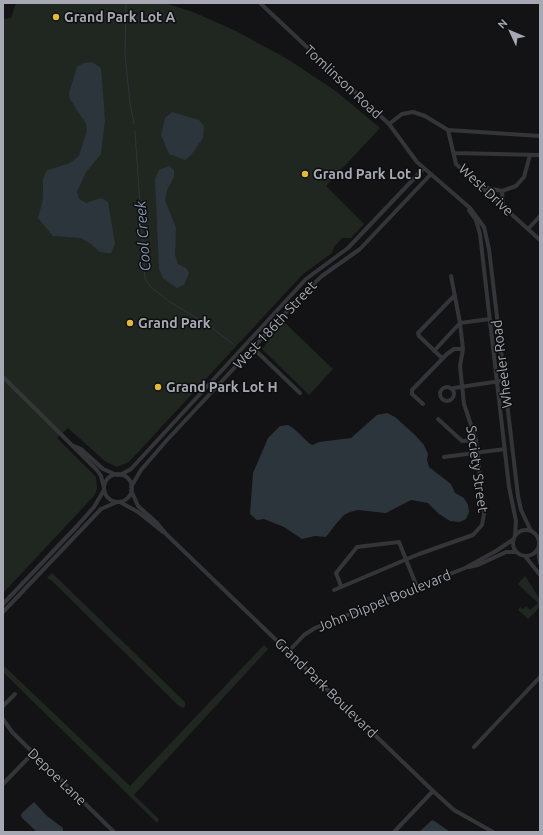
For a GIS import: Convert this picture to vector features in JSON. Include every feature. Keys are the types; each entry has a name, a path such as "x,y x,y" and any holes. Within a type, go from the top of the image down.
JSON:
{"street":[{"name":"Tomlinson Road","path":"260,3 389,124 422,167"},
{"path":"389,124 402,114 413,112 425,116 448,130 540,136"},
{"name":"West Drive","path":"448,130 456,164 540,240"},
{"path":"454,153 540,155"},
{"path":"481,186 502,191 514,187 521,182 526,172 530,155"},
{"name":"Wheeler Road","path":"422,167 478,217 488,237 518,496 521,510 536,533"},
{"name":"West 186th Street","path":"118,475 131,468 276,311 312,274 348,248 422,167"},
{"name":"West 186th Street","path":"131,488 151,459 315,282 360,249 431,174"},
{"path":"502,191 503,207"},
{"name":"Wheeler Road","path":"464,204 476,220 480,234 512,505 516,521 514,537"},
{"path":"528,229 540,216"},
{"name":"Society Street","path":"334,590 406,559 473,535 482,525 484,514 476,453 476,440 464,404 460,366 463,349 460,323 451,276"},
{"path":"442,358 418,334 455,295"},
{"path":"276,311 282,317"},
{"path":"434,350 460,323 490,319"},
{"path":"253,348 300,393"},
{"path":"423,404 411,391 442,358 454,349 463,349"},
{"path":"3,377 97,470 101,476 108,498 118,502"},
{"path":"452,390 504,380"},
{"path":"438,419 460,440 476,440"},
{"path":"3,612 103,507 128,497 131,488 128,480 103,469 81,449 74,446"},
{"path":"444,457 505,449"},
{"path":"3,604 78,525 94,506 108,479 118,475"},
{"name":"Grand Park Boulevard","path":"131,488 135,503 158,523 166,534"},
{"name":"Grand Park Boulevard","path":"118,502 138,512 166,534 454,810 493,832"},
{"path":"540,563 539,540 536,533 522,530 514,537 513,545 516,552 524,556 540,575"},
{"name":"John Dippel Boulevard","path":"288,652 304,635 315,628 465,568 496,552 514,537"},
{"path":"341,586 336,573 357,547 360,545 399,542 417,587"},
{"path":"524,556 533,554 539,548"},
{"name":"John Dippel Boulevard","path":"465,568 478,565 506,552 516,552"},
{"path":"474,748 540,677"},
{"path":"3,706 15,694"},
{"name":"Depoe Lane","path":"3,719 10,730 114,832"},
{"path":"3,784 33,753"},
{"path":"394,832 433,791"}],"shaded area":[{"name":"Grand Park","path":"16,3 165,3 193,12 236,31 289,60 337,92 380,128 326,186 364,224 351,238 342,238 334,247 332,253 303,274 129,462 117,467 106,462 68,428 57,438 96,477 97,489 94,496 3,593 3,19 11,18"},
{"path":"92,62 101,68 105,120 101,154 86,172 77,192 79,199 86,203 101,198 108,202 115,244 111,253 100,252 81,238 53,236 38,218 43,199 43,179 46,172 70,163 79,156 87,130 86,124 70,99 69,93 77,67 84,63"},
{"path":"172,112 199,120 204,126 203,138 191,155 185,160 169,154 161,135 165,118"},
{"path":"169,166 174,170 174,177 167,190 165,200 176,228 175,255 178,264 186,268 189,273 184,285 177,288 163,278 159,269 155,179 159,170"},
{"path":"284,322 333,369 309,395 262,349"},
{"path":"387,413 395,417 415,435 424,445 428,454 427,460 429,467 451,484 455,493 464,498 468,505 469,512 466,519 460,522 450,521 439,514 428,503 411,500 386,513 358,510 350,512 344,515 326,537 315,536 302,539 284,527 264,519 257,520 250,514 253,473 268,438 280,426 288,425 313,445 319,442 351,438 377,415"},
{"path":"52,573 185,702 185,707 183,708 178,705 52,581 47,578"},
{"path":"525,576 540,599 540,607 528,619 518,610 520,607 523,609 526,606 530,610 538,603 518,584"},
{"path":"264,645 268,649 134,795 159,819 157,823 3,672 3,665 130,786"},
{"path":"34,802 47,816 63,828 63,831 37,832 22,818 21,815 23,812"},
{"path":"432,820 436,822 450,832 419,832"}],"waterway":[{"name":"Cool Creek","path":"126,3 125,54 130,103 134,124"},
{"name":"Cool Creek","path":"135,131 145,279 151,287 170,302 207,324 233,344"}],"place":[{"name":"Grand Park Lot A","path":"56,17"},
{"name":"Grand Park Lot J","path":"305,174"},
{"name":"Grand Park","path":"130,323"},
{"name":"Grand Park Lot H","path":"158,387"}]}
